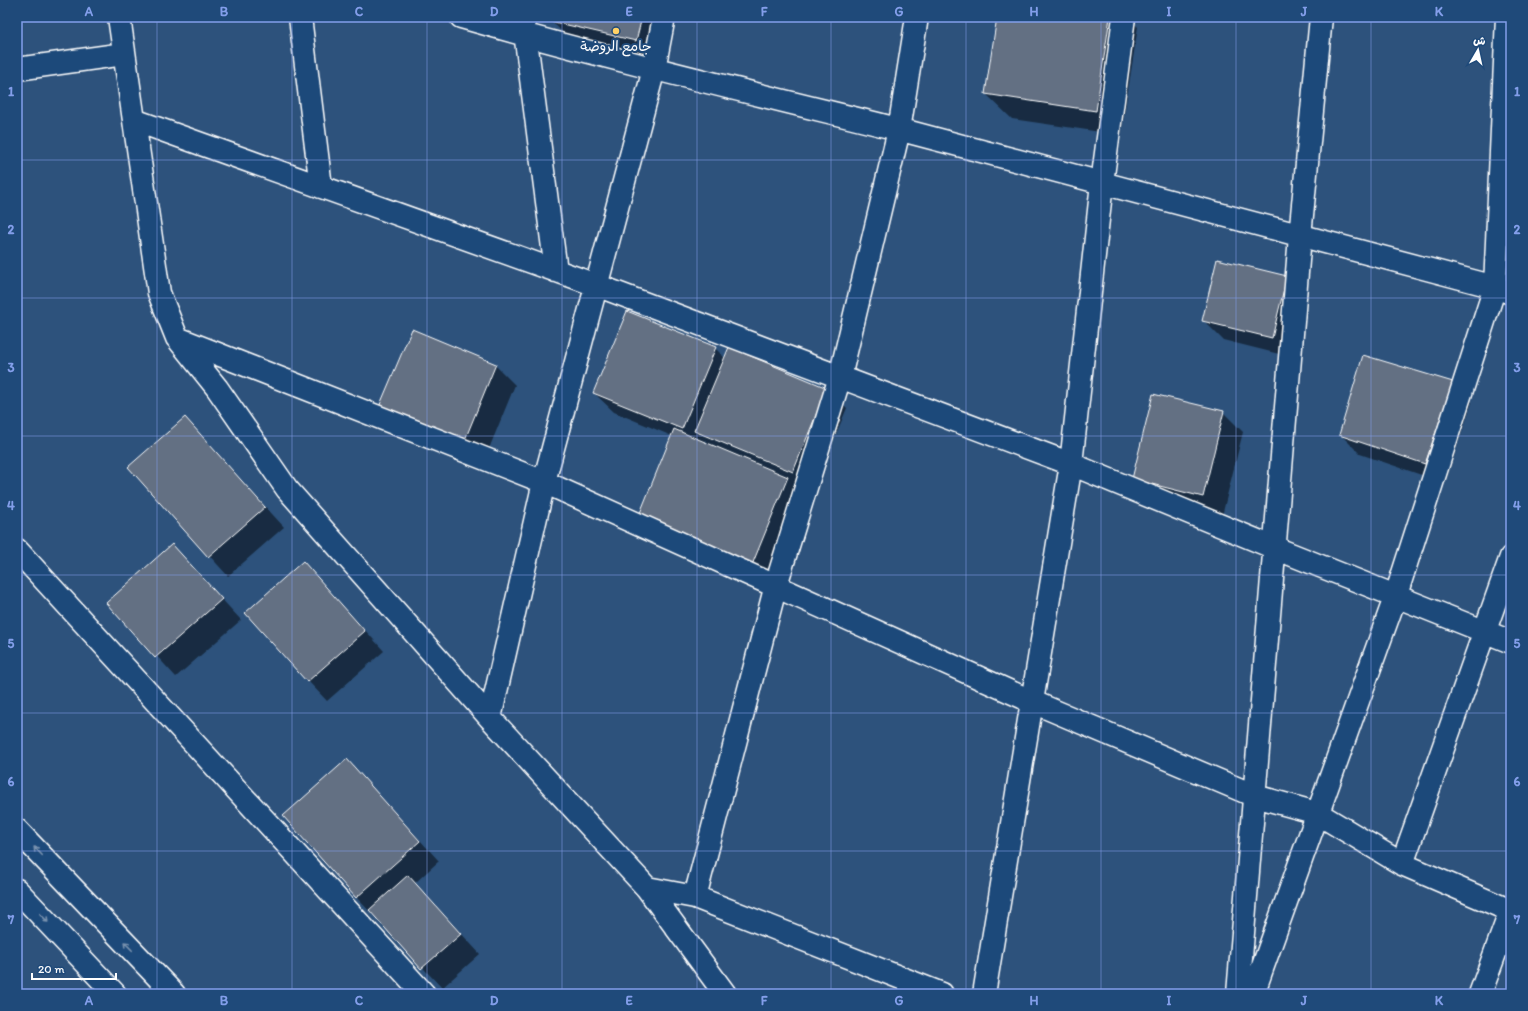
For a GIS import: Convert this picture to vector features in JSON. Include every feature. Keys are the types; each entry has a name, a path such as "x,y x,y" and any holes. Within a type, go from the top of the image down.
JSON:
{"street":[{"path":"118,17 158,293 177,338 217,388 287,489 490,718 646,888 719,992"},
{"path":"300,17 321,187"},
{"path":"461,17 524,26 654,69 899,130 1503,290"},
{"path":"490,718 544,482 654,69 664,17"},
{"path":"696,897 776,585 840,377 899,130 918,17"},
{"path":"984,994 1071,464 1102,183 1124,17"},
{"path":"1238,994 1300,236 1321,17"},
{"path":"1253,994 1396,595 1503,290 1507,17"},
{"path":"524,26 556,271"},
{"path":"17,69 124,54"},
{"path":"134,120 596,285 1071,464 1275,548 1511,642"},
{"path":"177,338 544,482 776,585 1033,702 1255,796 1317,813 1402,864 1511,911 1480,994"},
{"path":"17,550 424,994"},
{"path":"1402,864 1511,557"},
{"path":"17,830 174,994"},
{"path":"646,888 696,897 942,994"},
{"path":"17,890 115,994"}],"building":[{"name":"جامع الروضة","path":"551,17 642,17 636,41 550,21"},
{"path":"997,17 1110,17 1096,111 985,94"},
{"path":"1217,259 1287,276 1272,338 1202,321"},
{"path":"627,311 716,347 682,429 593,393"},
{"path":"412,329 496,364 464,442 379,407"},
{"path":"729,347 827,388 793,472 694,431"},
{"path":"1363,355 1453,382 1425,464 1339,435"},
{"path":"1153,394 1224,411 1203,497 1132,479"},
{"path":"185,417 265,507 208,557 128,467"},
{"path":"674,429 788,477 752,565 638,518"},
{"path":"172,544 222,599 155,658 106,603"},
{"path":"303,561 365,631 307,682 245,613"},
{"path":"347,759 420,841 356,898 283,816"},
{"path":"408,875 461,934 421,969 369,910"}],"place":[{"name":"جامع الروضة","path":"616,31"}]}
